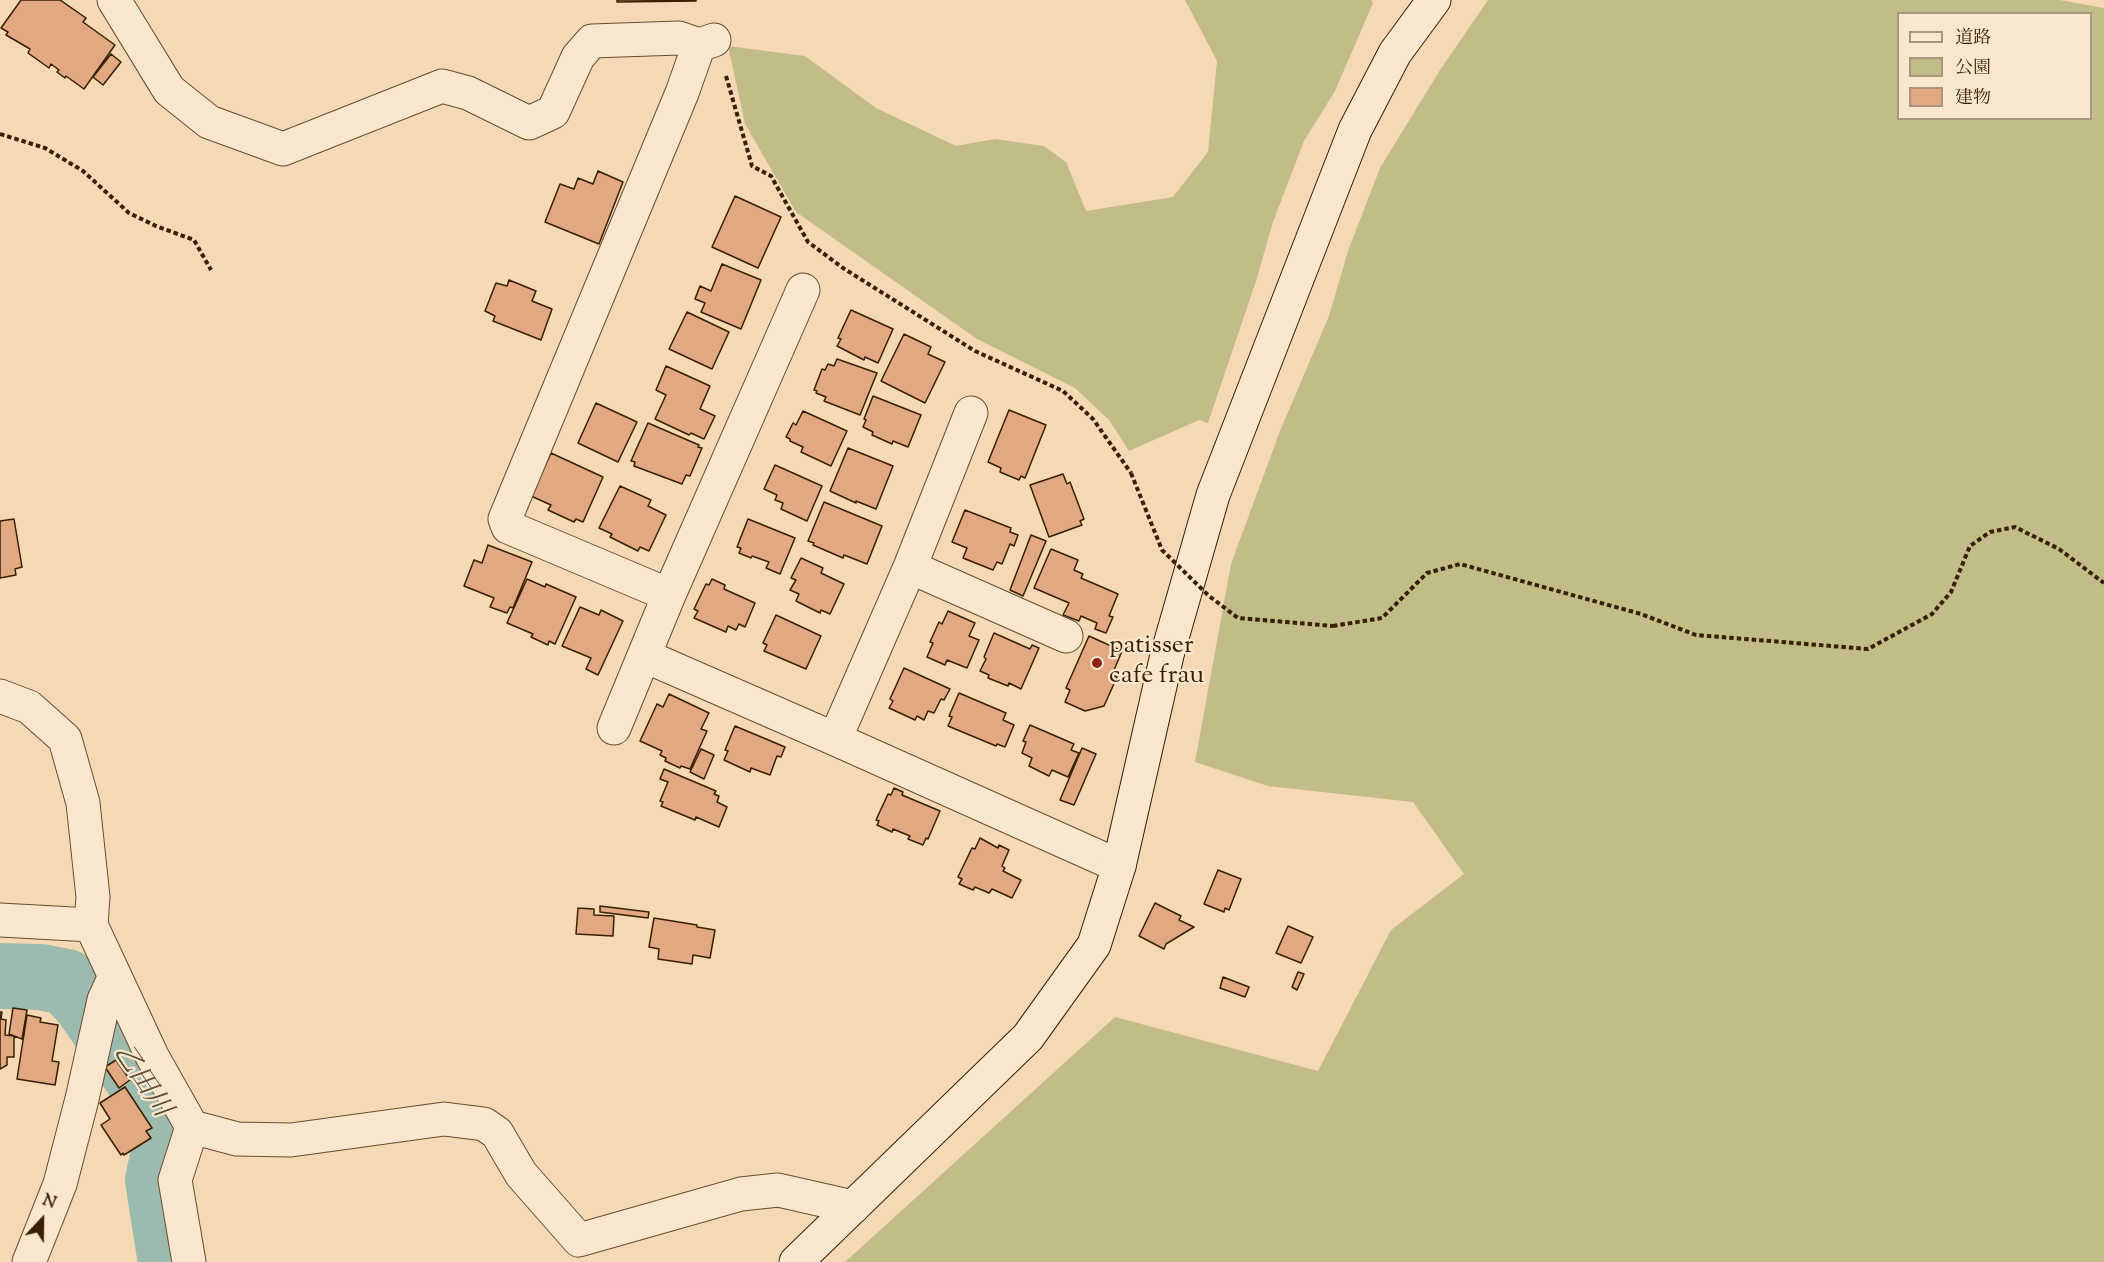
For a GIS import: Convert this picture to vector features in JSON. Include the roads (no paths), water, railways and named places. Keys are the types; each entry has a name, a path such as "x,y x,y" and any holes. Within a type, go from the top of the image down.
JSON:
{"street":[{"path":"114,0 169,90 209,122 283,149 442,86 468,93 529,123 553,112 578,57 592,41 679,38 707,42 682,93 505,519 508,527 669,595"},
{"path":"796,1262 1028,1037 1094,945 1119,867 1167,655 1213,495 1355,130 1395,53 1434,0"},
{"path":"614,728 669,595 804,290"},
{"path":"836,739 910,567 971,413"},
{"path":"910,567 1066,636"},
{"path":"645,656 836,739 1119,867"},
{"path":"0,696 29,707 64,739 83,803 93,897 91,925 109,989 152,1056 192,1127 237,1139 291,1140 444,1119 484,1124 497,1133 521,1174 579,1240 741,1194 778,1190 853,1207"},
{"path":"0,920 91,925"},
{"path":"29,1262 60,1184 82,1100 96,1033 109,989"},
{"path":"189,1262 175,1180 192,1127"}],"waterway":[{"name":"乙田川","path":"0,976 40,977 66,982 85,1002 170,1125 158,1180 171,1262"}],"place":[{"name":"patisser cafe frau","path":"1097,663"}]}
